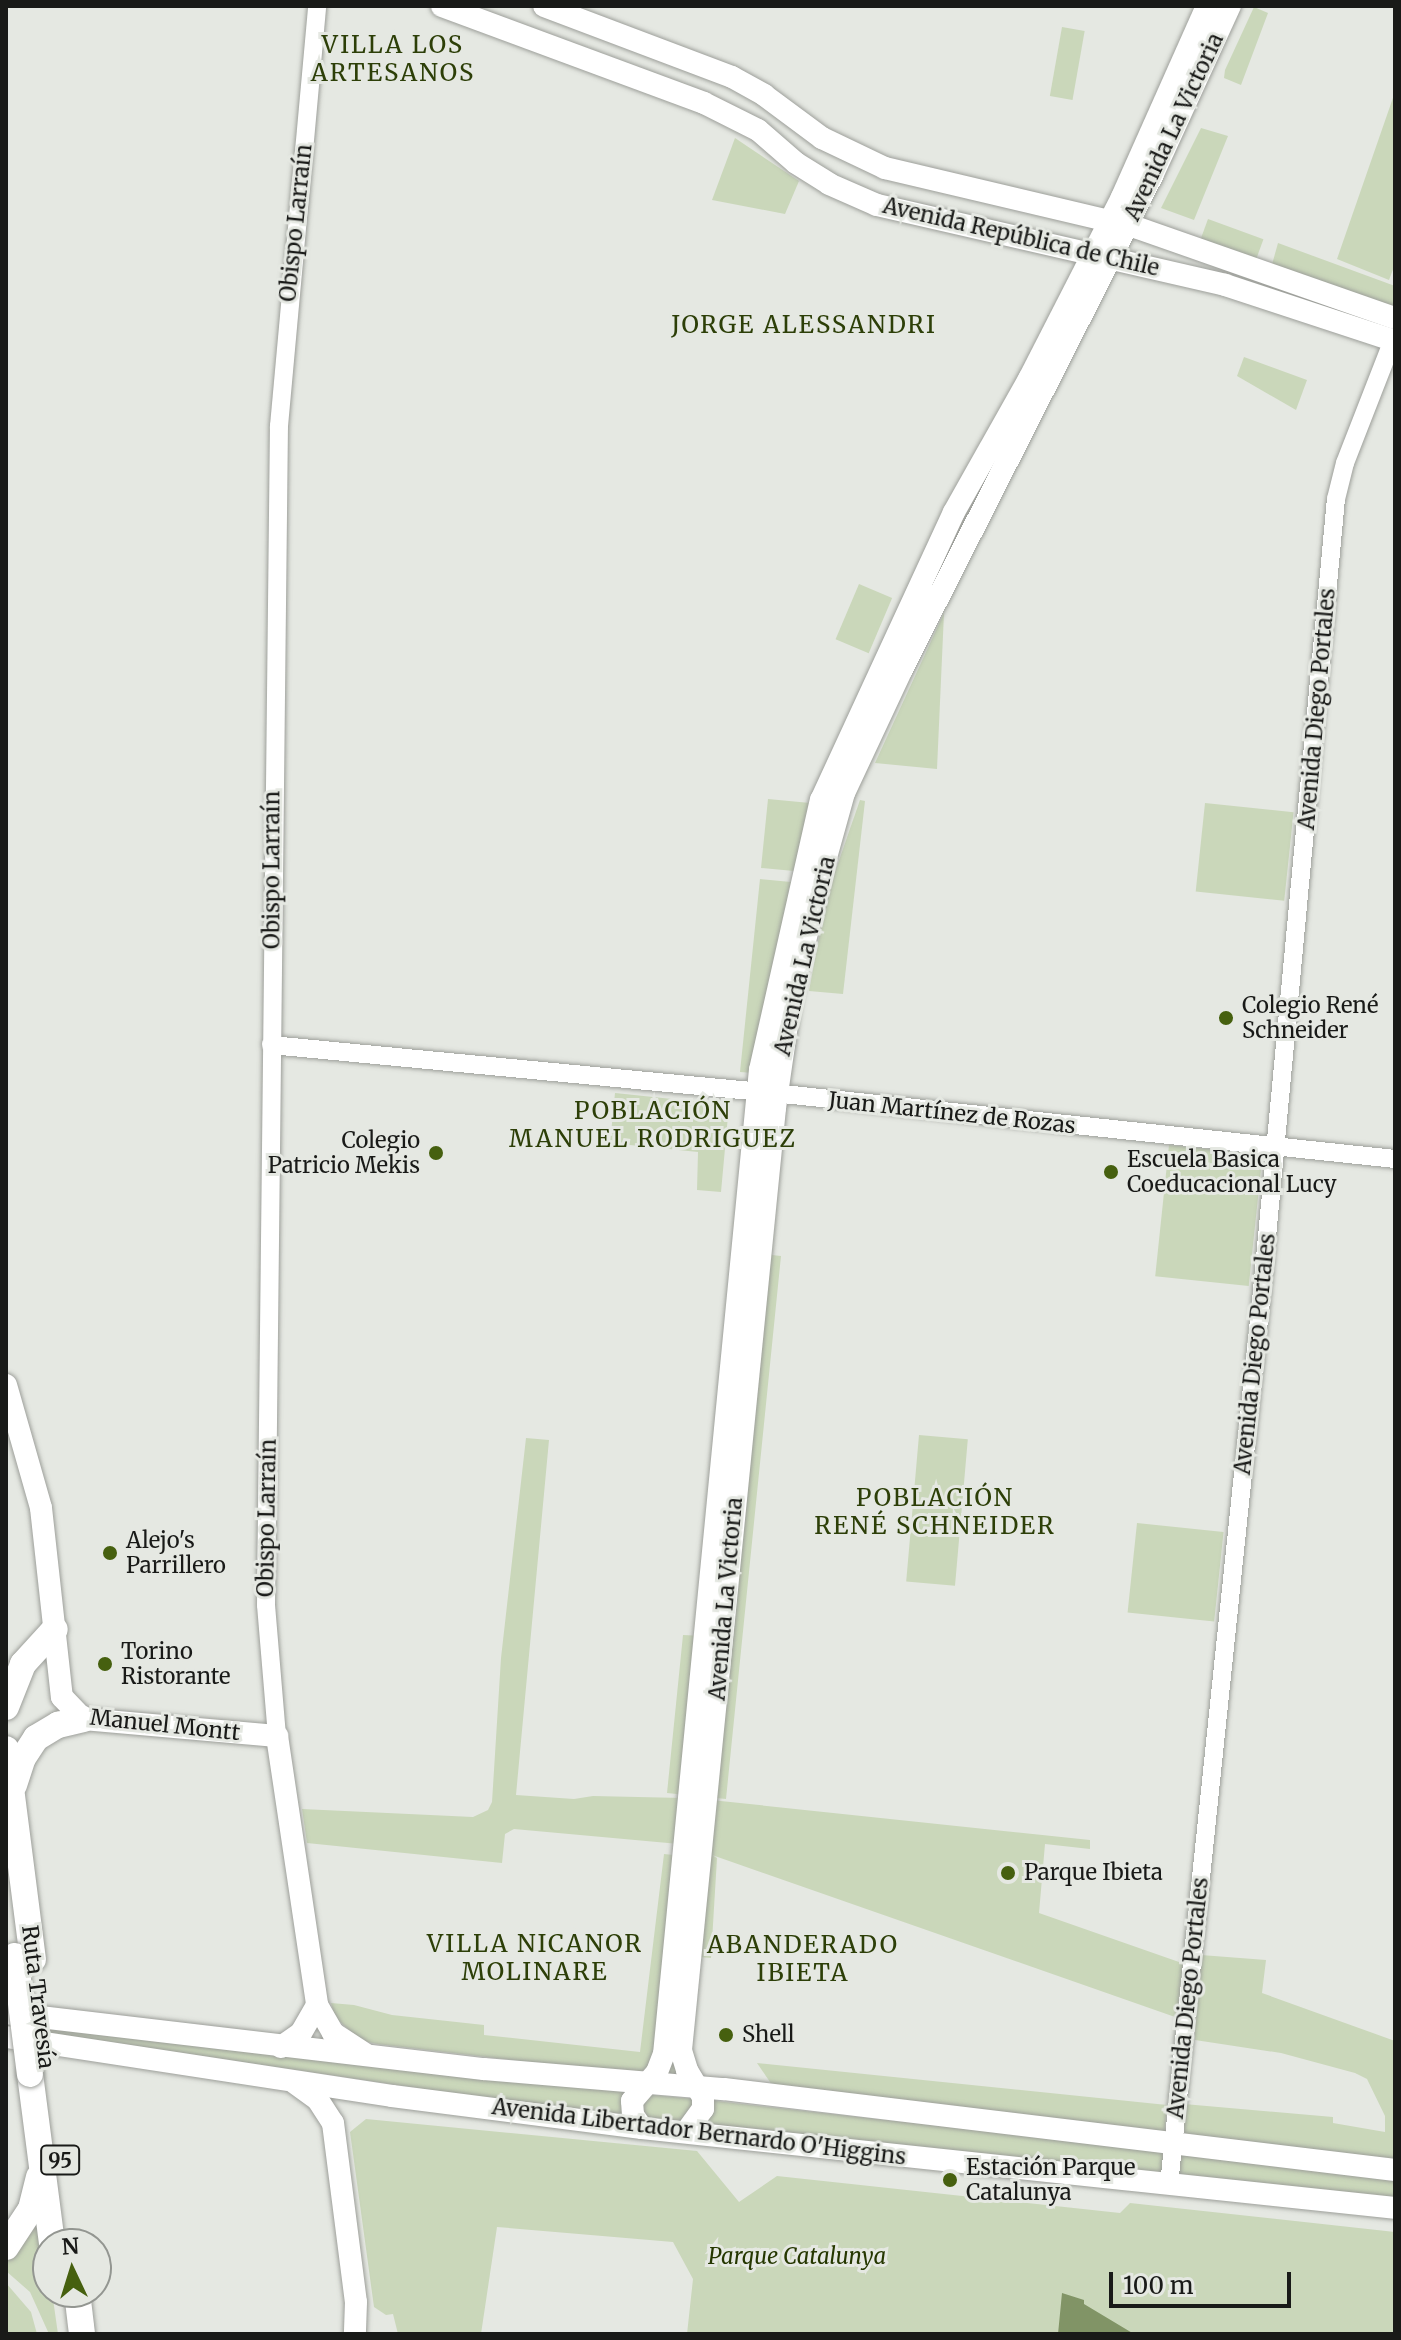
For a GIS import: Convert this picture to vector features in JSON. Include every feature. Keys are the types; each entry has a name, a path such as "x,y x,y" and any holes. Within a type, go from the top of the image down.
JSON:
{"highway":[{"path":"6,1707 23,1664 55,1629"},
{"path":"12,1797 18,1767 36,1738 58,1725 83,1719"},
{"name":"Ruta Travesía","path":"6,1749 24,1958 39,2076 67,2228"},
{"name":"Ruta Travesía","path":"6,1888 24,1958"},
{"name":"Ruta Travesía","path":"39,2076 41,2158 50,2228"},
{"path":"6,2247 31,2209 41,2158"},
{"path":"60,2308 64,2334"},
{"path":"79,2308 82,2334"}],"main road":[{"name":"Avenida República de Chile","path":"442,6 704,103 758,130 796,163 829,184 877,205 1102,255 1280,301 1394,341"},
{"name":"Avenida República de Chile","path":"544,6 732,77 764,95 822,138 866,161 1190,244 1395,318"},
{"name":"Avenida La Victoria","path":"1118,224 1207,6"},
{"name":"Avenida La Victoria","path":"648,2081 661,2068 664,2054 681,1851 768,1093 844,793 1102,255 1230,6"},
{"name":"Avenida La Victoria","path":"697,2086 681,2056 768,1093"},
{"name":"Manuel Montt","path":"6,1385 41,1508 59,1689 69,1708 83,1719 277,1736"},
{"path":"277,1736 317,2005 333,2033 372,2057"},
{"path":"281,2047 301,2033 317,2005"},
{"name":"Avenida Libertador Bernardo O'Higgins","path":"6,2013 372,2057 697,2086 1395,2170"},
{"name":"Avenida Libertador Bernardo O'Higgins","path":"6,2037 370,2092 642,2128 1395,2208"},
{"path":"287,2079 318,2100 333,2123 356,2302 355,2334"},
{"path":"642,2128 633,2115 632,2101 648,2081"},
{"path":"686,2132 703,2109 697,2086"},
{"path":"333,2123 351,2100 370,2092"}],"street":[{"name":"Obispo Larraín","path":"277,1736 266,1605 279,426 285,327 317,6"},
{"name":"Avenida Diego Portales","path":"1169,2185 1276,1148 1336,499 1345,463 1394,341"},
{"name":"Juan Martínez de Rozas","path":"271,1045 1395,1159"}],"green space":[{"path":"1254,7 1268,13 1241,85 1224,78 1225,70"},
{"path":"1062,27 1085,31 1072,100 1050,96"},
{"path":"1395,92 1395,264 1389,280 1337,259"},
{"path":"1201,128 1228,136 1194,220 1161,208"},
{"path":"735,138 799,181 785,214 712,200"},
{"path":"1208,219 1263,239 1256,261 1200,241"},
{"path":"1278,243 1395,286 1395,311 1271,268"},
{"path":"1244,357 1307,380 1296,410 1237,376"},
{"path":"859,584 892,598 869,653 836,639"},
{"path":"944,613 937,769 875,763"},
{"path":"768,799 810,803 794,871 761,868"},
{"path":"860,800 865,801 843,994 809,991 827,895"},
{"path":"1205,803 1294,812 1284,901 1196,892"},
{"path":"760,879 791,882 754,1073 740,1072"},
{"path":"615,1093 729,1105 721,1192 697,1190 698,1152 610,1143"},
{"path":"1169,1145 1262,1155 1249,1286 1155,1276"},
{"path":"742,1252 781,1256 726,1799 667,1793 683,1635 704,1636"},
{"path":"919,1435 968,1439 955,1586 906,1581"},
{"path":"526,1438 549,1440 516,1795 574,1799 593,1796 683,1798 679,1844 514,1829 505,1834 502,1863 307,1843 302,1809 473,1817 488,1810 492,1802 501,1658"},
{"path":"1137,1523 1224,1532 1214,1622 1128,1613"},
{"name":"Parque Ibieta","path":"711,1800 1090,1840 1090,1849 1045,1844 1039,1913 1199,1969 1201,1955 1266,1960 1262,1993 1395,2041 1395,2163 1180,2138 1184,2104 1333,2117 1333,2123 1385,2132 1385,2116 1367,2079 1355,2073 1281,2053 1195,2040 1195,2024 712,1855 717,1858 711,1958 687,1956 684,2079 647,2069 632,2074 377,2044 360,2040 335,2017 331,2003 354,2005 392,2015 484,2025 484,2035 640,2052 664,1854 683,1856"},
{"path":"48,2026 628,2090 621,2100 625,2119 48,2033"},
{"path":"757,2063 1167,2105 1164,2136 774,2088"},
{"path":"653,2095 694,2099 689,2123 647,2120 640,2110 645,2098"},
{"path":"707,2100 1395,2177 1395,2202 705,2128 710,2117"},
{"name":"Parque Catalunya","path":"366,2119 697,2151 739,2202 777,2176 1120,2213 1130,2203 1395,2232 1395,2334 687,2334 693,2279 673,2242 497,2227 481,2334 398,2334 393,2314 386,2315 374,2307 350,2132"},
{"path":"39,2214 42,2228 33,2228"},
{"path":"32,2229 32,2296 6,2271 6,2259"},
{"path":"6,2283 31,2312 37,2334 6,2334"},
{"path":"37,2308 54,2308 58,2334 49,2334"}],"shaded area":[{"path":"1062,2293 1084,2300 1084,2304 1134,2334 1058,2334"}],"place":[{"name":"Colegio René Schneider","path":"1226,1018"},
{"name":"Colegio Patricio Mekis","path":"436,1153"},
{"name":"Escuela Basica Coeducacional Lucy","path":"1111,1172"},
{"name":"Alejo's Parrillero","path":"110,1553"},
{"name":"Torino Ristorante","path":"105,1664"},
{"name":"Parque Ibieta","path":"1008,1873"},
{"name":"Shell","path":"726,2035"},
{"name":"Estación Parque Catalunya","path":"950,2180"}],"district":[{"name":"VILLA LOS ARTESANOS","path":"393,59"},
{"name":"JORGE ALESSANDRI","path":"804,325"},
{"name":"POBLACIÓN MANUEL RODRIGUEZ","path":"653,1125"},
{"name":"POBLACIÓN RENÉ SCHNEIDER","path":"935,1512"},
{"name":"VILLA NICANOR MOLINARE","path":"535,1958"},
{"name":"ABANDERADO IBIETA","path":"803,1959"}]}
